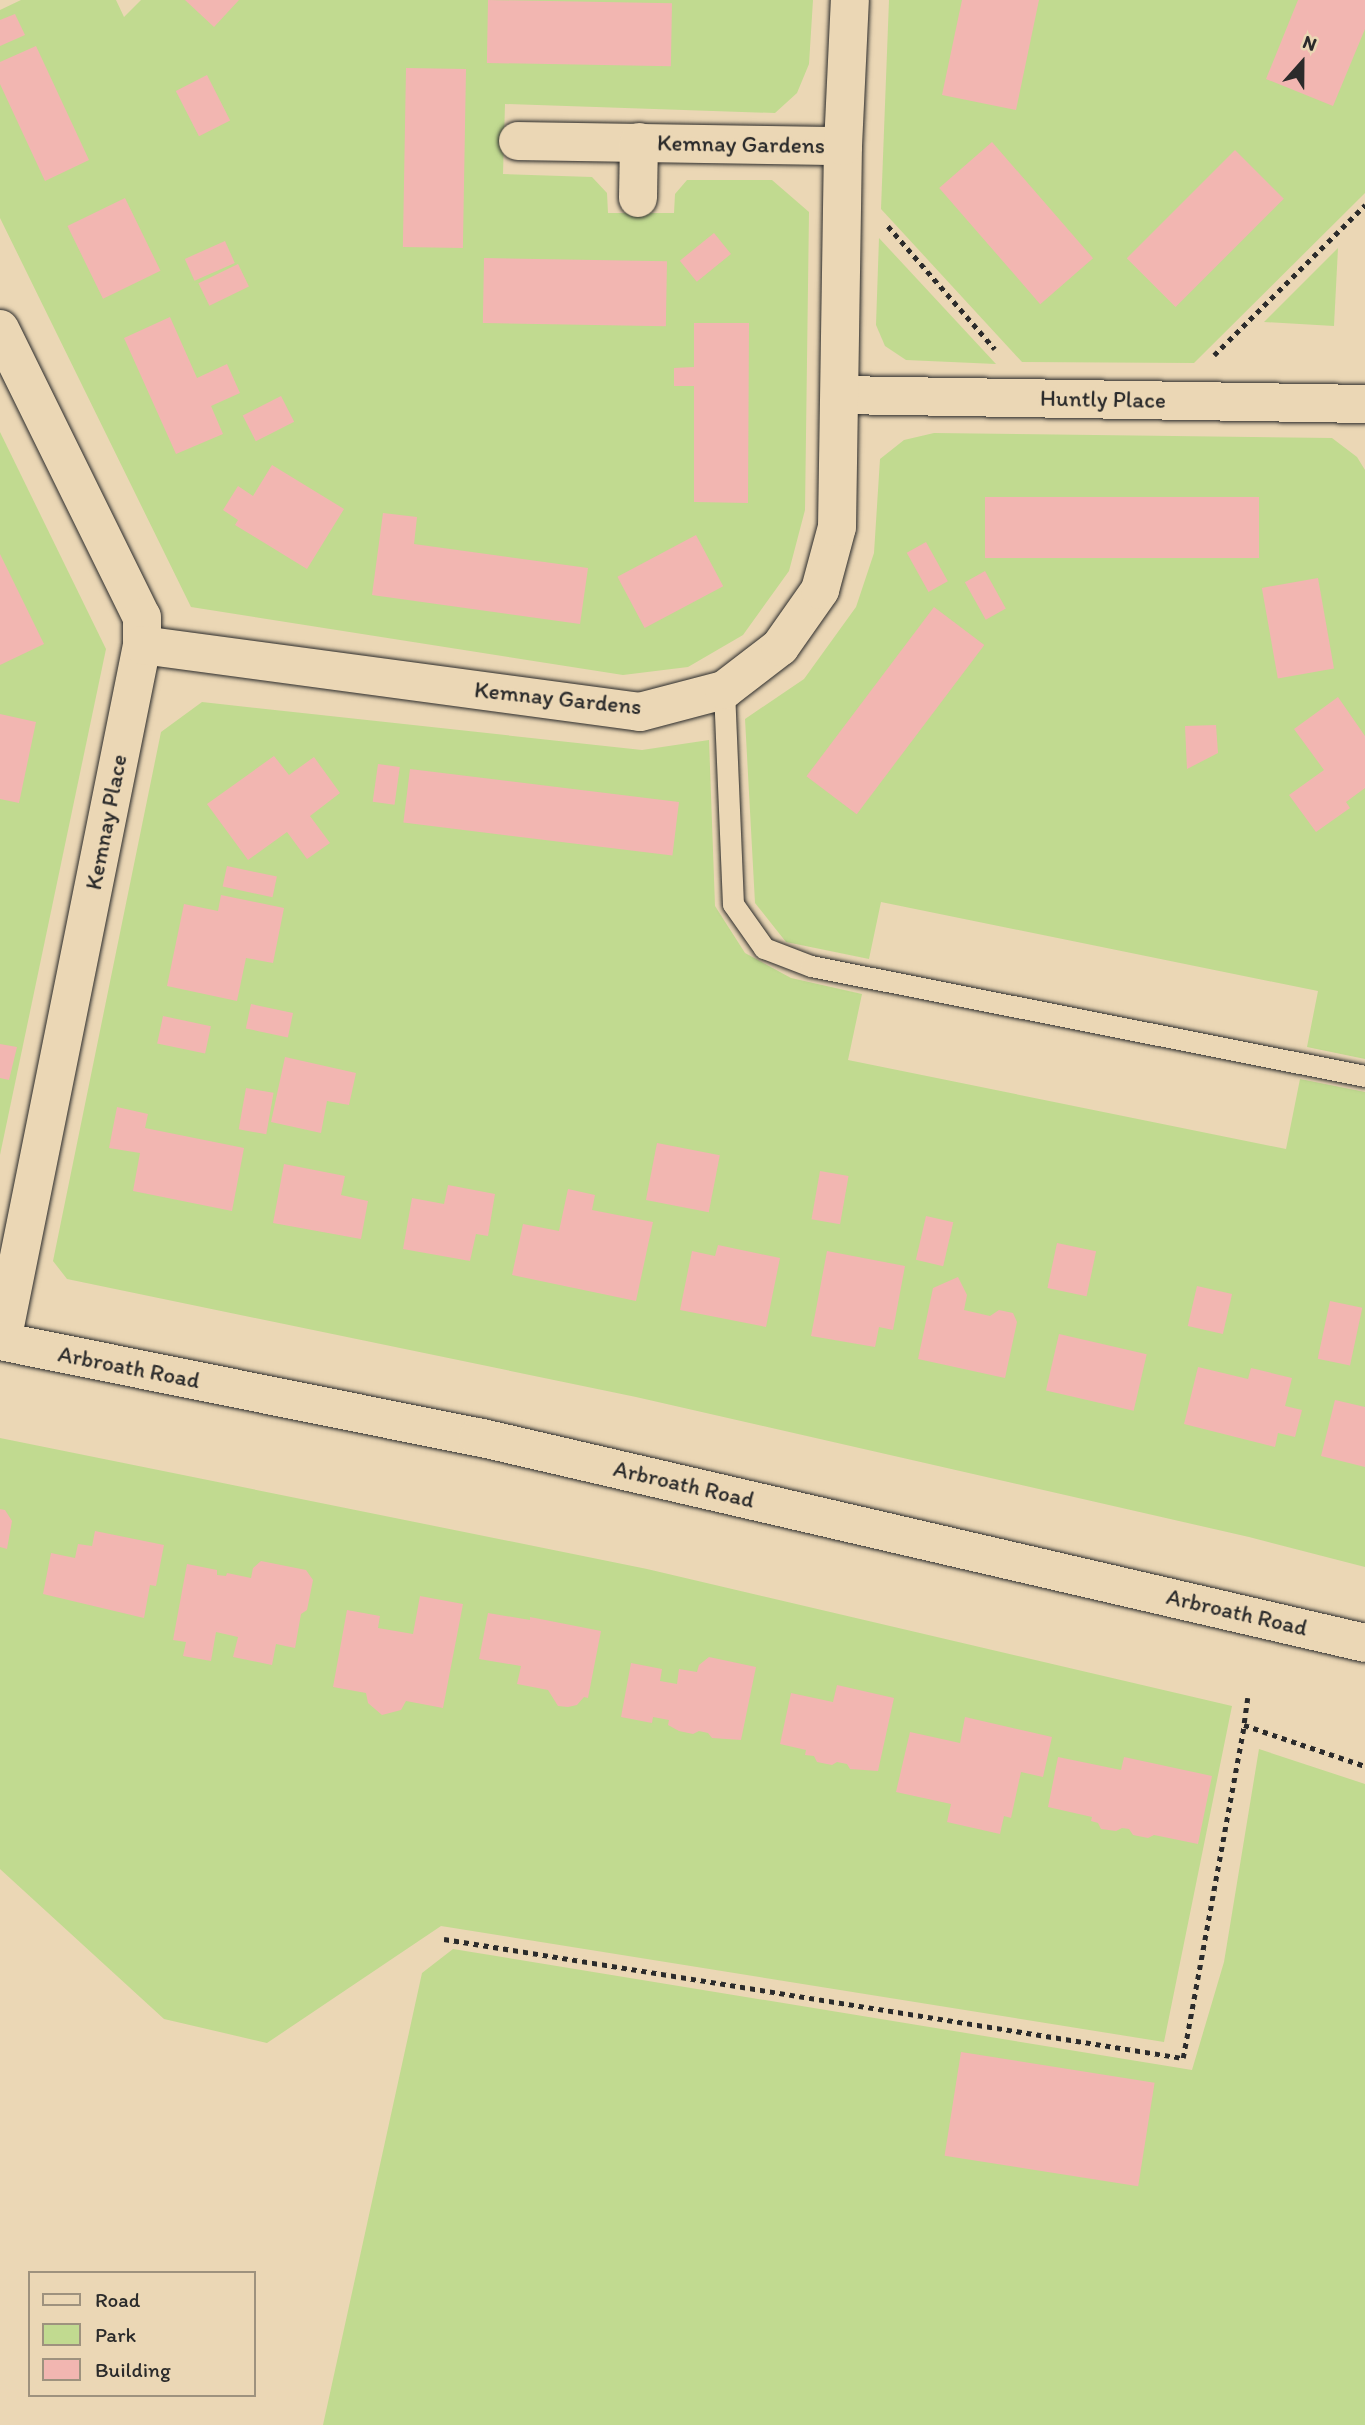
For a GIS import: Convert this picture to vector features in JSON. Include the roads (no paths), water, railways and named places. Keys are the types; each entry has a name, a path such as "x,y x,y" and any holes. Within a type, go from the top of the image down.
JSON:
{"street":[{"name":"Kemnay Gardens","path":"142,645 640,712 724,690 780,647 820,590 837,527 843,145 850,0"},
{"name":"Kemnay Gardens","path":"518,141 843,145"},
{"name":"Kemnay Gardens","path":"638,198 639,142"},
{"name":"Kemnay Place","path":"0,329 142,617 142,645 1,1341"},
{"name":"Huntly Place","path":"840,395 1365,404"},
{"name":"Arbroath Road","path":"1,1341 478,1437 1365,1643"}],"lane":[{"path":"724,690 733,905 764,948 811,966 1365,1076"}]}
